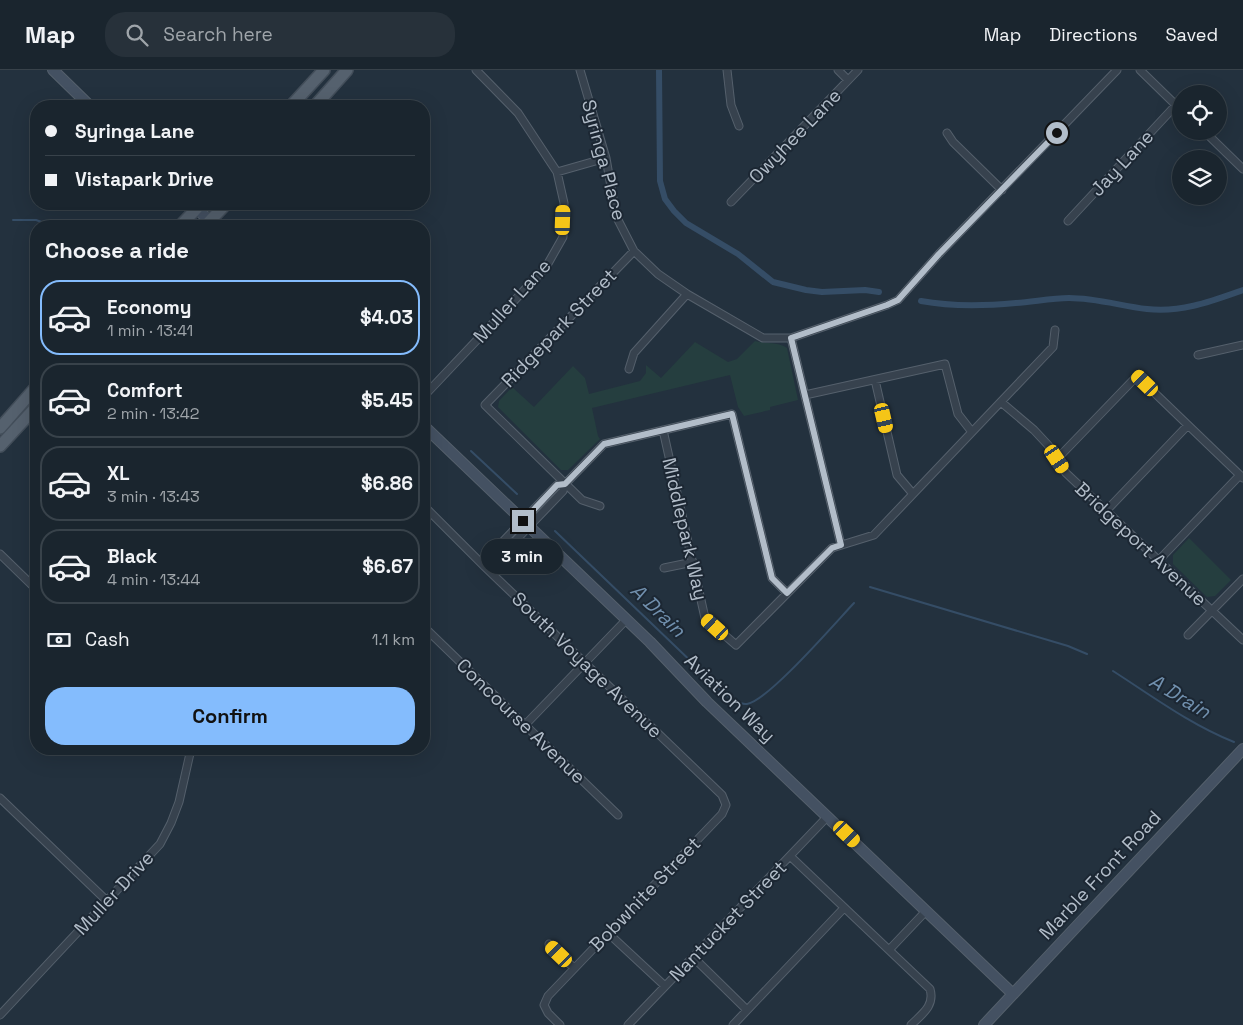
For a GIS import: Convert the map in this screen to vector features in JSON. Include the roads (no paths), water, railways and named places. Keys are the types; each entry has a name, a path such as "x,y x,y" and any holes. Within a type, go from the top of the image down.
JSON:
{"main road":[{"path":"296,100 324,70"},
{"path":"313,100 338,70"},
{"path":"320,100 347,70"},
{"path":"185,220 192,210"},
{"path":"214,220 221,210"},
{"path":"0,418 30,386"},
{"path":"0,428 30,394"},
{"path":"0,446 30,414"}],"street":[{"path":"53,70 84,100"},
{"name":"Muller Lane","path":"430,390 546,267 563,237 564,204 557,172 518,113 476,70"},
{"name":"Syringa Place","path":"580,70 606,158 616,216 634,251 658,274 687,294 763,338 791,338 898,300 939,254 1002,190"},
{"path":"727,70 731,105 739,126"},
{"path":"838,70 848,80"},
{"name":"Owyhee Lane","path":"731,202 858,70"},
{"path":"947,133 953,142 1002,190 1117,70"},
{"path":"1140,70 1172,100"},
{"name":"Jay Lane","path":"1068,221 1172,114"},
{"path":"1213,140 1243,169"},
{"path":"557,172 606,158"},
{"name":"Ridgepark Street","path":"565,484 485,406 634,251"},
{"path":"630,369 634,353 687,294"},
{"path":"484,566 493,564 526,524 563,491 565,484 604,444 732,414 772,578 787,593 832,548 874,535 1053,347 1055,330"},
{"path":"791,338 841,545"},
{"path":"1198,355 1243,344"},
{"path":"805,395 946,364 958,414 972,432"},
{"path":"1057,459 1137,376 1241,477 1159,560"},
{"path":"875,380 897,475 913,494"},
{"name":"Bridgeport Avenue","path":"1001,402 1034,430 1048,445 1066,473 1243,640"},
{"path":"1106,511 1188,425"},
{"name":"Middlepark Way","path":"663,430 705,618 736,645 787,593"},
{"name":"Aviation Way","path":"430,432 626,620 707,702 1013,994"},
{"path":"565,484 582,500 600,506"},
{"name":"South Voyage Avenue","path":"430,512 722,794 726,805"},
{"path":"0,554 30,583"},
{"path":"664,568 693,562"},
{"path":"1188,636 1243,579"},
{"path":"525,725 626,620"},
{"name":"Concourse Avenue","path":"430,633 618,815"},
{"name":"Marble Front Road","path":"984,1025 1243,749"},
{"name":"Muller Drive","path":"0,1015 160,844 179,802 191,755"},
{"path":"0,798 106,901"},
{"name":"Bobwhite Street","path":"560,1025 548,1013 544,1005 548,996 722,814 726,805"},
{"name":"Nantucket Street","path":"628,1025 828,816"},
{"path":"790,856 928,988 932,997 930,1006 911,1025"},
{"path":"733,1025 844,908"},
{"path":"889,950 926,911"},
{"path":"608,933 665,986"},
{"path":"549,944 574,968"},
{"path":"693,957 747,1010"}],"waterway":[{"path":"659,70 660,181 665,199 674,211 686,223 738,254 773,282 822,292 865,290 879,292"},
{"name":"A Drain","path":"13,220 30,220"},
{"name":"A Drain","path":"30,220 36,220"},
{"path":"921,301 957,305 980,305 1079,298 1160,310 1184,308 1243,290"},
{"name":"A Drain","path":"471,451 517,494"},
{"name":"A Drain","path":"555,531 723,692 731,699 740,703 747,704 757,700 770,690 802,660 854,603"},
{"name":"A Drain","path":"870,587 1068,646 1087,654"},
{"name":"A Drain","path":"1113,671 1187,719 1234,742"}]}
